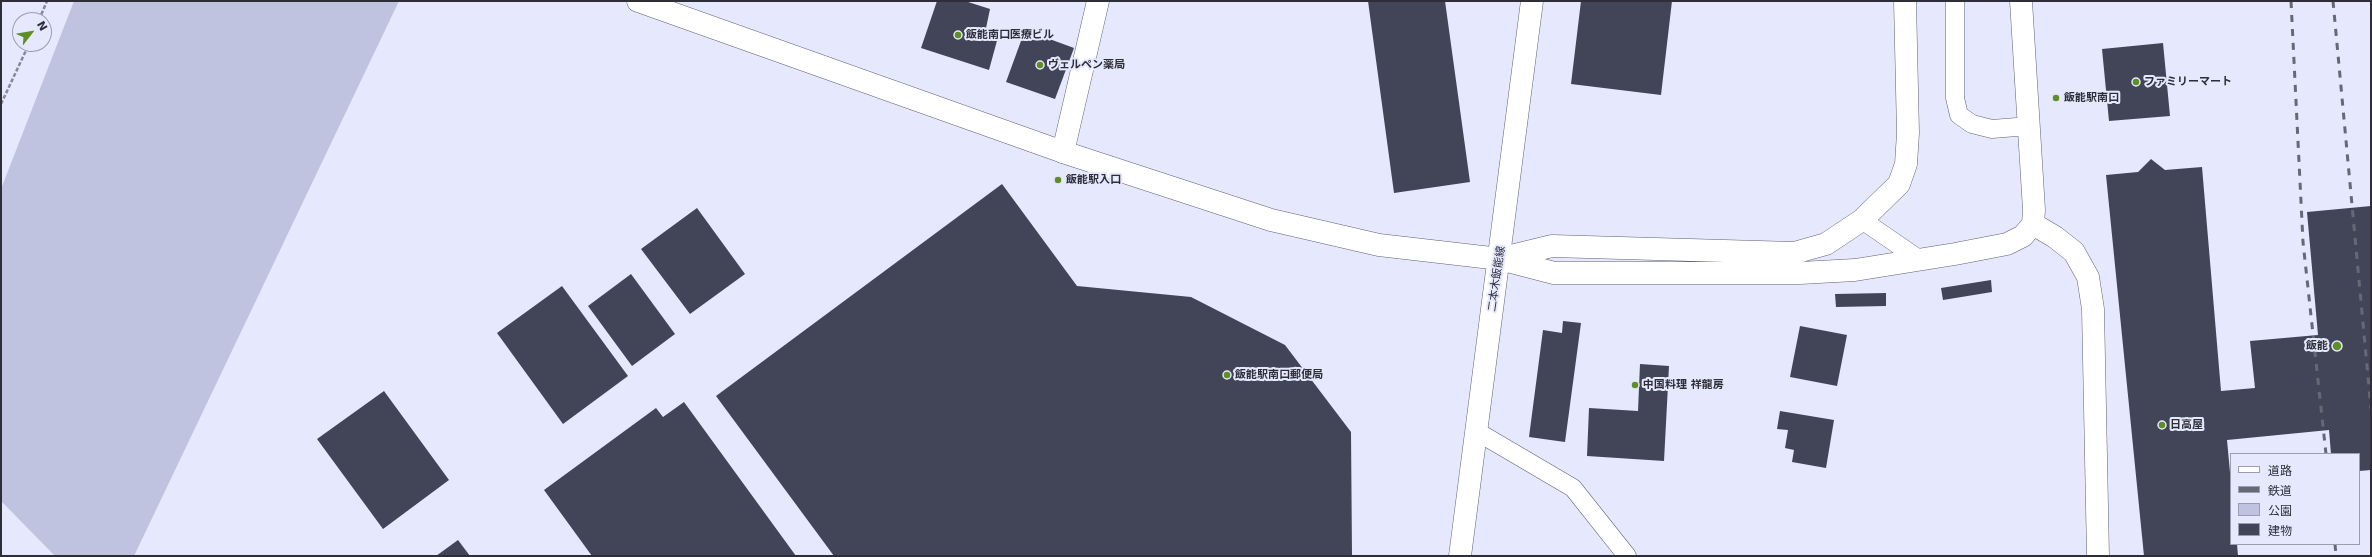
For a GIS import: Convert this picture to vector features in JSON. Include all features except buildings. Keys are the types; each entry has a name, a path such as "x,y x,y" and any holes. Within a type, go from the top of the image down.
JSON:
{"street":[{"path":"638,1 1063,152 1271,220 1379,245 1500,259 1554,273 1800,273 1855,270 2007,244 2023,236 2033,224 2034,210 2021,1"},
{"path":"1063,152 1098,1"},
{"name":"二本木飯能線","path":"1460,556 1500,259 1532,1"},
{"path":"1500,259 1552,246 1794,253 1812,250 1826,244 1862,220 1899,184 1906,164 1908,133 1904,1"},
{"path":"2033,224 2074,252 2088,277 2093,309 2098,556"}],"lane":[{"path":"1955,1 1955,98 1959,115 1972,124 1992,129 2029,126"},
{"path":"1862,220 1920,260"},
{"path":"1476,431 1573,488 1627,556"}],"path":[{"path":"42,12 47,1"},
{"path":"1,104 25,52"}],"green space":[{"path":"74,1 399,1 134,556 55,556 1,501 1,189"}],"railway":[{"path":"2291,1 2303,242 2326,453"},
{"path":"2333,1 2371,409"},
{"path":"2335,545 2336,556"}],"place":[{"name":"飯能南口医療ビル","path":"958,35"},
{"name":"ヴェルペン薬局","path":"1040,65"},
{"name":"ファミリーマート","path":"2136,82"},
{"name":"飯能駅南口","path":"2056,98"},
{"name":"飯能駅入口","path":"1058,180"},
{"name":"飯能","path":"2337,346"},
{"name":"飯能駅南口郵便局","path":"1227,375"},
{"name":"中国料理 祥龍房","path":"1635,385"},
{"name":"日高屋","path":"2162,425"}]}
